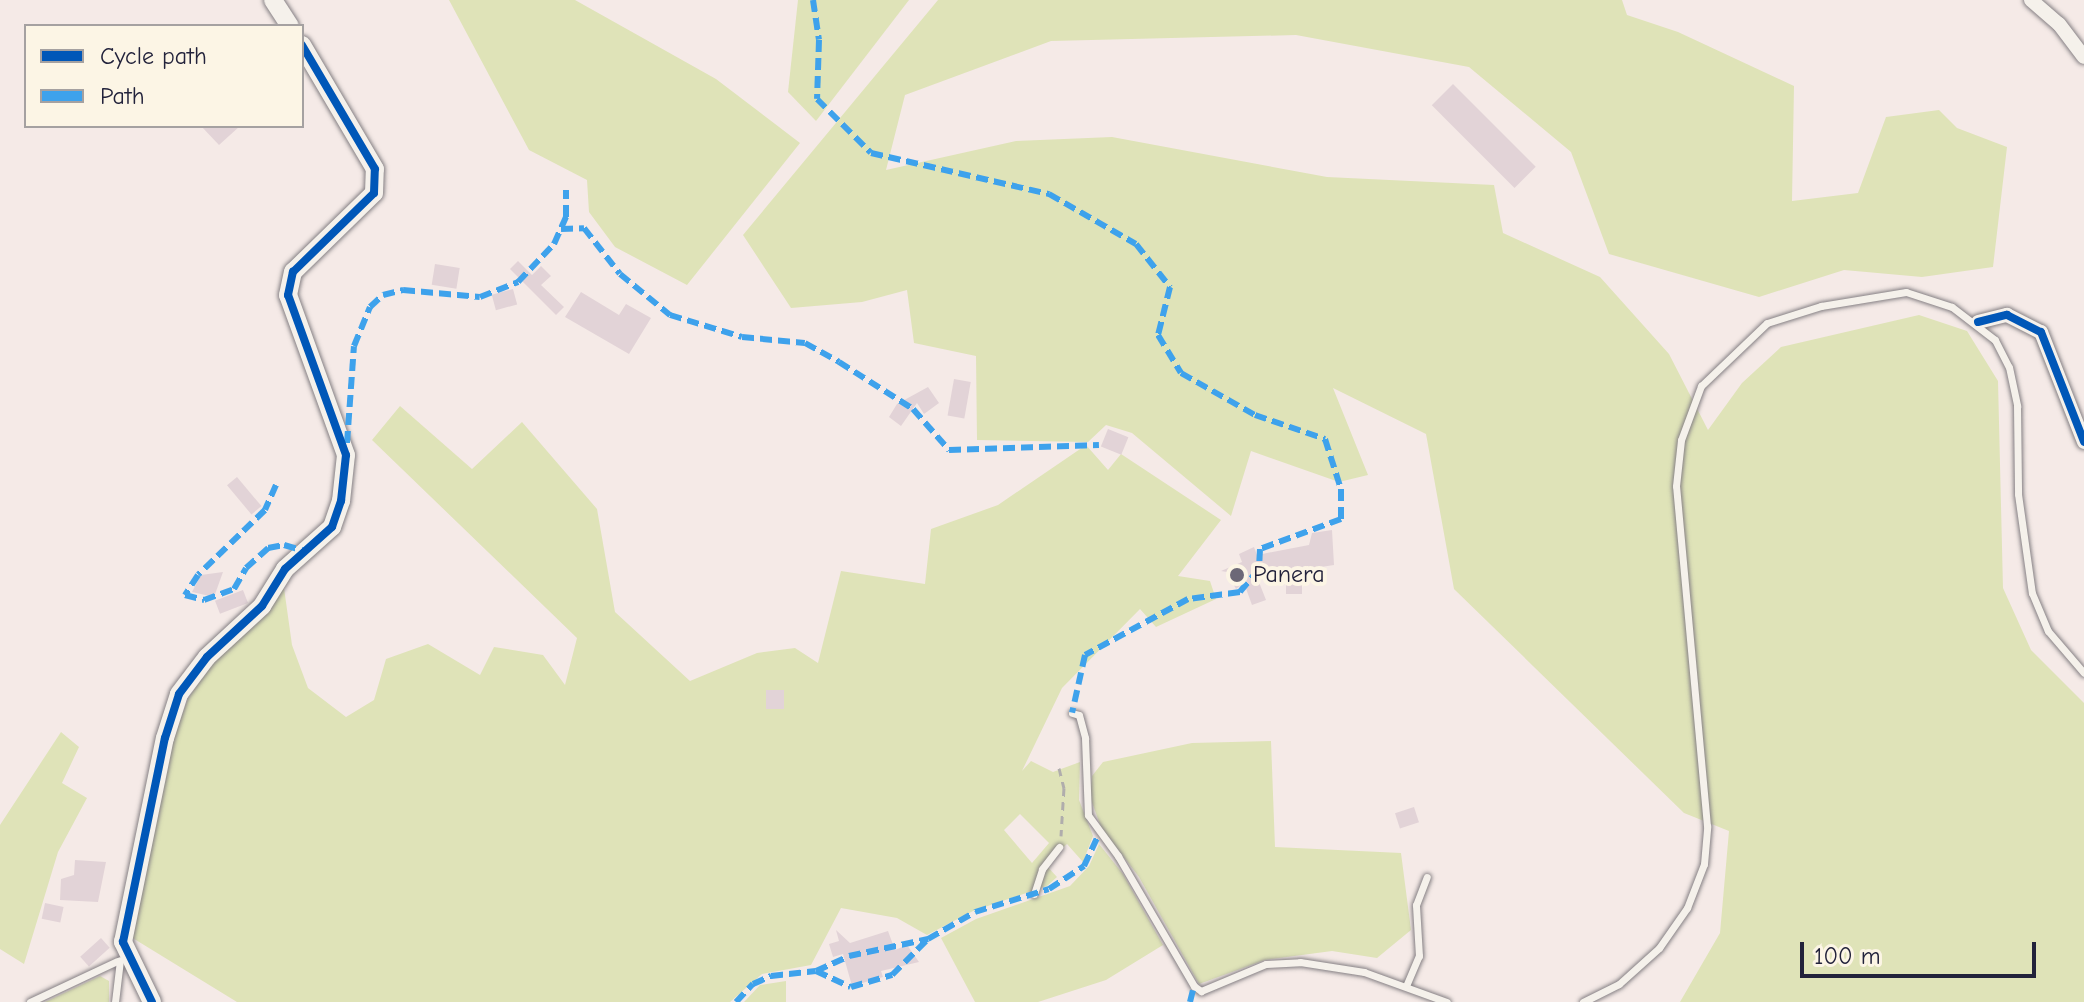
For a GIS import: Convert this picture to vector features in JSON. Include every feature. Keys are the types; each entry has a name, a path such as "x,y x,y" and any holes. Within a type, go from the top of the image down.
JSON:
{"street":[{"path":"273,0 289,24"},
{"path":"2031,0 2059,24 2084,57"},
{"path":"152,1002 123,958 123,942 126,911 179,694 207,657 262,606 285,569 332,527 341,501 346,455 288,295 293,272 374,193 375,169 304,48"},
{"path":"1978,322 2007,315 2041,332 2084,442"}],"lane":[{"path":"1583,1002 1619,984 1659,948 1687,908 1704,864 1707,826 1676,486 1681,440 1701,386 1767,323 1821,306 1906,292 1978,322 2009,367 2017,406 2018,494 2032,593 2048,631 2084,673"},
{"path":"1072,713 1079,715 1085,738 1088,815 1125,868 1194,986 1201,991 1266,964 1300,962 1364,972 1447,1002"},
{"path":"1034,894 1042,869 1059,847"},
{"path":"1406,986 1419,956 1416,905 1427,877"},
{"path":"30,1002 123,958"},
{"path":"115,1002 123,958"}],"path":[{"path":"1059,768 1064,788 1059,847"}],"green space":[{"path":"449,0 575,0 716,79 800,143 687,285 615,247 589,212 587,180 529,150"},
{"path":"798,0 909,0 816,121 788,92"},
{"path":"938,0 1622,0 1627,15 1678,32 1794,86 1792,201 1858,193 1886,117 1939,110 1957,128 2007,147 1993,267 1922,277 1844,270 1759,297 1609,254 1571,152 1469,67 1296,35 1051,41 905,95 886,170 1016,141 1112,137 1327,177 1494,185 1503,233 1600,277 1669,354 1708,430 1742,383 1781,347 1919,315 1967,331 1998,381 2003,588 2031,650 2084,703 2084,1002 1680,1002 1720,933 1729,831 1684,813 1454,589 1426,434 1333,388 1368,475 1339,482 1251,451 1231,516 1132,433 1106,425 1088,442 977,440 976,356 914,343 907,290 862,302 791,308 743,235"},
{"path":"400,406 472,469 522,422 597,509 615,612 690,681 757,653 795,648 818,663 841,571 925,584 931,529 998,505 1086,445 1108,470 1121,454 1221,520 1178,576 1210,581 1216,599 1156,627 1140,609 1062,688 1022,771 1031,761 1053,772 1080,762 1079,800 1093,836 1083,862 1067,844 1045,864 1057,877 1047,886 973,911 927,935 897,918 841,908 811,965 762,974 730,1002 237,1002 131,937 171,744 188,699 207,669 284,588 292,645 308,688 346,717 374,700 386,659 428,644 480,675 494,647 543,655 565,685 577,638 372,440","holes":["1020,814 1049,843 1032,863 1004,830"]},
{"path":"61,732 79,747 62,783 87,798 58,852 24,964 0,949 0,825"},
{"path":"1271,741 1275,847 1401,853 1411,930 1377,958 1332,951 1265,960 1199,984 1139,877 1101,827 1090,797 1092,776 1103,762 1192,743"},
{"path":"1099,844 1123,874 1163,945 1106,980 1038,1002 975,1002 941,938 976,919 1070,886 1089,866"},
{"path":"100,976 109,981 109,1002 45,1002"},
{"path":"786,981 786,1002 744,1002 760,985"}],"building":[{"path":"1453,84 1536,167 1515,188 1432,105"},
{"path":"203,128 238,128 219,145"},
{"path":"518,261 532,275 541,266 551,276 541,285 564,307 556,315 510,269"},
{"path":"435,264 460,268 456,289 432,285"},
{"path":"513,289 517,304 496,310 492,295"},
{"path":"581,292 619,315 626,304 651,318 629,354 565,317"},
{"path":"954,379 971,382 964,418 948,415"},
{"path":"928,387 939,403 924,414 917,403 901,426 889,417 897,404"},
{"path":"1108,429 1128,437 1121,455 1101,447"},
{"path":"237,477 261,506 251,514 227,485"},
{"path":"1332,530 1334,565 1302,570 1302,594 1286,594 1286,573 1255,572 1266,600 1252,605 1244,583 1236,589 1227,572 1221,571 1242,562 1239,554 1254,547 1257,555 1309,545 1312,533"},
{"path":"223,572 214,597 192,592 201,575"},
{"path":"243,590 248,603 220,614 215,601"},
{"path":"766,690 784,690 784,709 766,709"},
{"path":"1414,807 1419,822 1400,828 1395,813"},
{"path":"75,860 106,862 98,902 60,900 61,879 74,875"},
{"path":"45,903 64,907 60,923 42,919"},
{"path":"836,930 850,943 888,931 895,950 907,945 919,962 881,971 883,977 852,986 843,954 833,957 829,944 839,941"},
{"path":"101,938 110,948 89,966 80,957"}],"marked path":[{"path":"813,0 819,40 817,99 871,153 1049,194 1136,244 1170,287 1158,335 1181,373 1255,415 1325,439 1341,489 1341,519 1260,549 1259,569 1240,592 1188,599 1085,655 1072,713"},
{"path":"347,443 354,346 370,307 383,295 403,290 480,297 518,282 554,244 566,217 566,190"},
{"path":"561,229 584,228 620,274 670,315 742,337 805,343 839,362 913,409 949,450 1099,445"},
{"path":"276,485 265,510 198,575 185,595 204,600 234,589 246,568 268,548 284,545 305,551"},
{"path":"736,1002 753,984 771,976 816,971 849,956 928,939 975,912 1049,889 1084,866 1099,834"},
{"path":"816,971 851,987 892,975 928,939"},
{"path":"1190,1002 1194,986"}],"cycle path":[{"path":"152,1002 123,942 165,738 179,694 207,657 262,606 285,569 332,527 341,501 346,455 288,295 293,272 374,193 375,169 304,48"},
{"path":"1978,322 2007,315 2041,332 2084,442"}],"place":[{"name":"Panera","path":"1237,575"}]}
